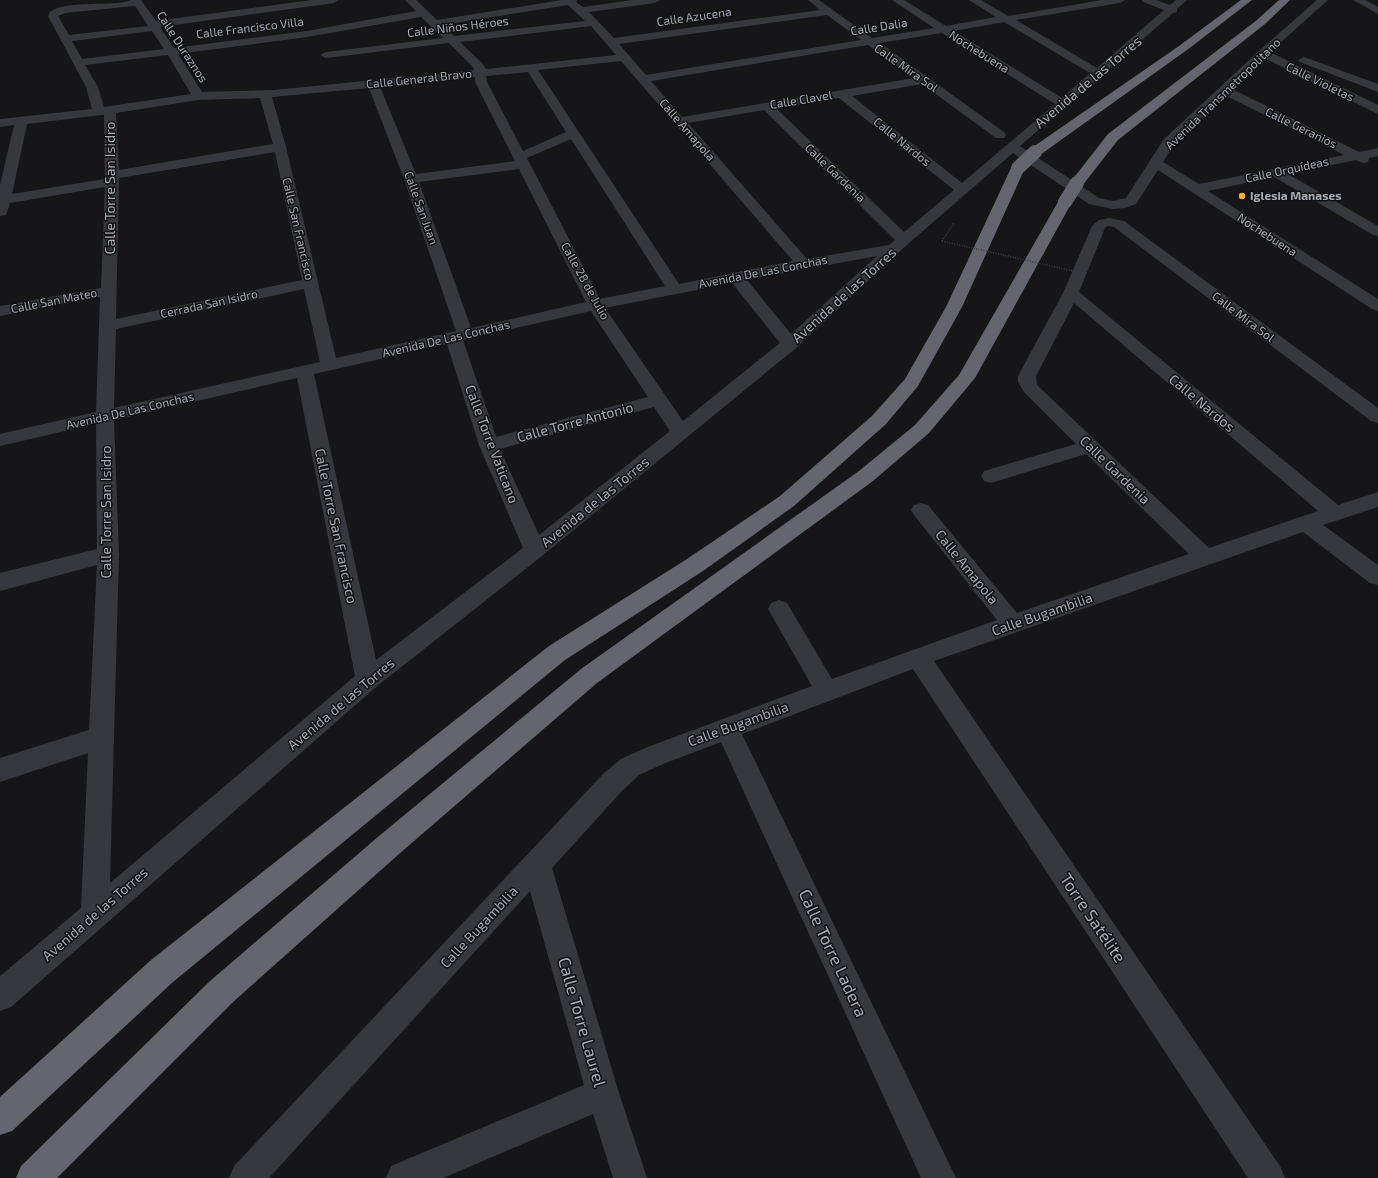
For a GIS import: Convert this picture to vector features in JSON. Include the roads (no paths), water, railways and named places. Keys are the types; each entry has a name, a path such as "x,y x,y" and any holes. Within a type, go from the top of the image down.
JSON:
{"highway":[{"path":"0,1119 162,971 557,653 694,564 787,501 879,420 912,382 954,307 1010,150 1035,152 1183,48 1247,0"},
{"path":"33,1178 221,992 389,845 558,702 589,676 866,476 922,428 966,378 1071,193 1113,137 1261,22 1285,0"}],"street":[{"path":"65,39 154,26 281,4 334,0"},
{"name":"Calle 28 de Julio","path":"410,0 478,65 481,82 595,305 681,433"},
{"path":"581,10 655,0"},
{"name":"Calle Mira Sol","path":"813,0 924,80 1010,150 1094,201 1113,205"},
{"name":"Nochebuena","path":"897,0 1062,103"},
{"path":"974,0 1098,73"},
{"name":"Calle Dalia","path":"643,79 1120,0"},
{"path":"1147,0 1173,10"},
{"name":"Avenida de las Torres","path":"0,996 368,680 535,550 790,344 899,245 1010,150 1062,103 1173,10 1182,0"},
{"name":"Avenida Transmetropolitano","path":"1113,205 1125,204 1131,201 1169,142 1267,50 1323,0"},
{"path":"1358,0 1378,11"},
{"name":"Calle Torre San Isidro","path":"96,914 108,554 105,416 112,178 104,111 53,16 54,12 64,10 137,1"},
{"name":"Calle Duraznos","path":"137,1 198,96 214,96"},
{"path":"435,24 570,1"},
{"name":"Calle Amapola","path":"570,1 581,10 611,42 803,264"},
{"path":"281,4 326,55 348,86"},
{"name":"Calle Azucena","path":"611,42 828,12"},
{"name":"Calle Francisco Villa","path":"78,63 307,34 424,13"},
{"name":"Calle Niños Héroes","path":"326,55 454,41 593,23"},
{"path":"1267,50 1378,88"},
{"name":"Calle Violetas","path":"1267,50 1378,110"},
{"name":"Calle General Bravo","path":"214,96 265,94 373,84 624,57"},
{"path":"531,68 675,289"},
{"path":"1359,81 1378,78"},
{"name":"Calle Clavel","path":"679,121 924,80"},
{"name":"Calle San Juan","path":"373,84 411,179 459,335"},
{"name":"Calle Geranios","path":"1224,90 1378,167"},
{"name":"Calle San Francisco","path":"265,94 280,147 329,366"},
{"name":"Calle Nardos","path":"842,94 962,190"},
{"path":"0,123 104,111 198,96"},
{"name":"Calle Gardenia","path":"767,106 899,245"},
{"path":"0,216 2,200 22,121"},
{"path":"411,179 521,161 574,133"},
{"path":"2,200 280,147"},
{"name":"Calle Orquídeas","path":"1196,189 1378,152"},
{"name":"Nochebuena","path":"1156,163 1378,306"},
{"path":"1276,173 1378,232"},
{"name":"Calle Mira Sol","path":"1071,293 1099,226 1107,222 1119,224 1378,417"},
{"name":"Avenida De Las Conchas","path":"0,440 595,305 899,245"},
{"path":"736,277 790,344"},
{"name":"Cerrada San Isidro","path":"107,326 310,283"},
{"name":"Calle San Mateo","path":"0,311 108,291"},
{"name":"Calle Nardos","path":"1071,293 1334,513"},
{"name":"Calle Gardenia","path":"1071,293 1027,376 1027,382 1030,388 1205,557"},
{"name":"Calle Torre Vaticano","path":"459,335 489,445 535,550"},
{"name":"Calle Torre San Francisco","path":"305,372 368,680"},
{"name":"Calle Torre Antonio","path":"489,445 660,400"},
{"path":"991,476 1090,446"},
{"name":"Calle Bugambilia","path":"246,1178 613,782 630,767 726,728 918,657 1205,557 1378,499"},
{"name":"Calle Amapola","path":"921,510 1013,624"},
{"path":"1305,523 1378,578"},
{"path":"0,582 108,554"},
{"path":"779,609 827,691"},
{"name":"Torre Satélite","path":"918,657 1268,1178"},
{"name":"Calle Torre Ladera","path":"726,728 939,1178"},
{"path":"0,770 102,738"},
{"name":"Calle Torre Laurel","path":"537,865 603,1093 630,1178"},
{"path":"403,1178 603,1093"}],"place":[{"name":"Iglesia Manases","path":"1242,196"}]}
